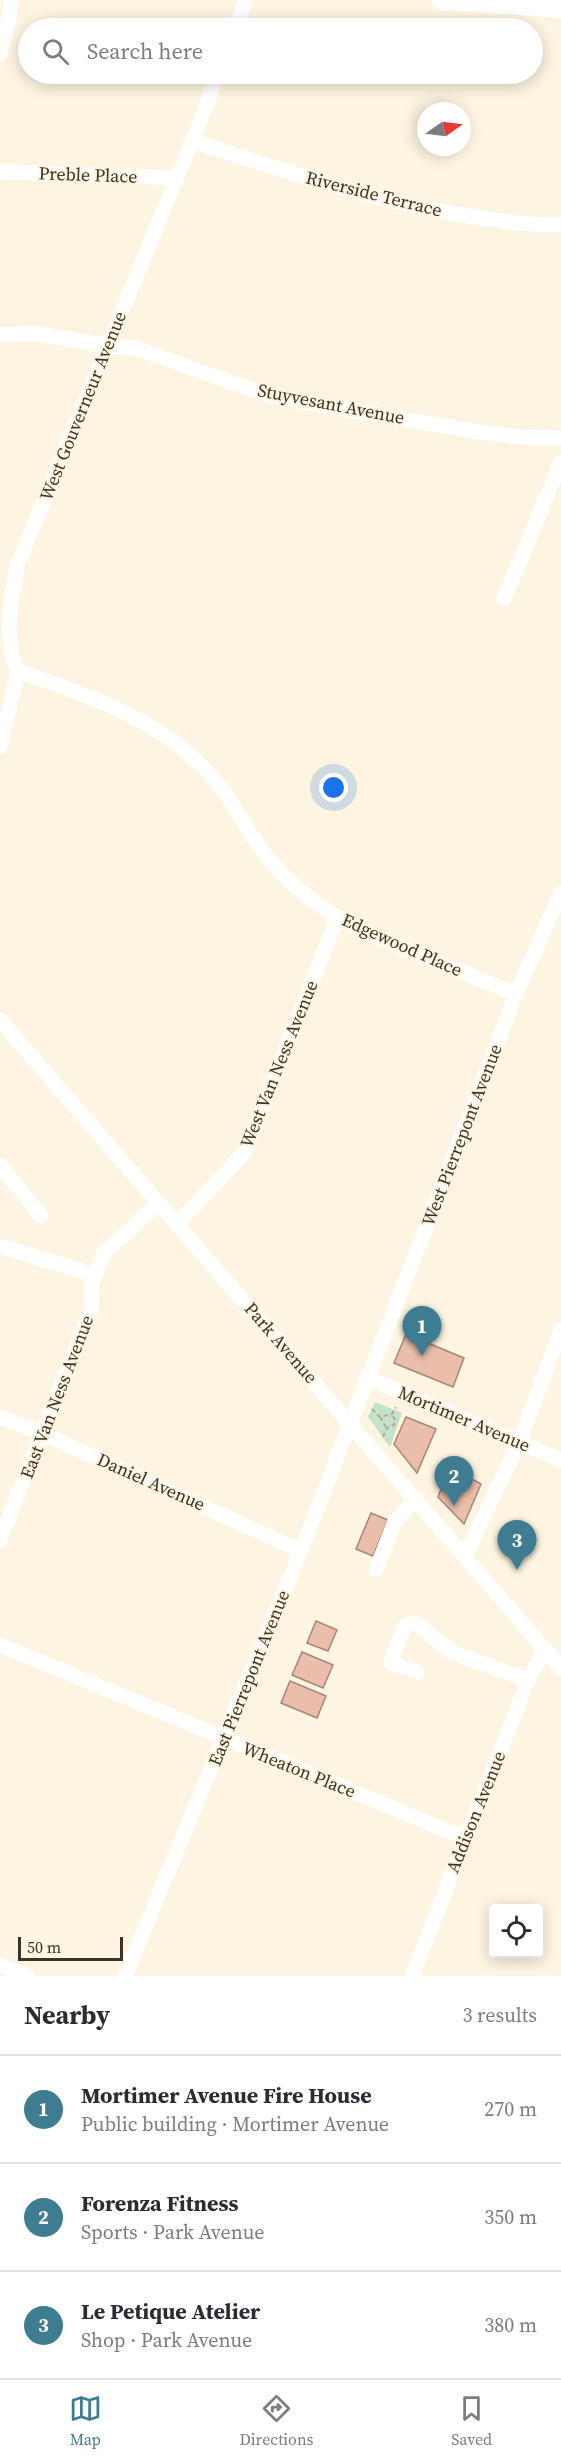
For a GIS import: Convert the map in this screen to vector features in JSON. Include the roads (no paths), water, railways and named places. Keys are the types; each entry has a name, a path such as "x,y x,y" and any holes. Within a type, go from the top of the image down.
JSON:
{"main road":[{"path":"441,0 561,8"}],"street":[{"path":"0,54 8,24 11,0"},
{"path":"239,18 246,0"},
{"name":"West Gouverneur Avenue","path":"0,747 18,671 5,631 18,566 214,84"},
{"name":"Riverside Terrace","path":"192,141 380,199 495,220 545,225 561,224"},
{"name":"Preble Place","path":"0,172 177,178"},
{"name":"Stuyvesant Avenue","path":"0,335 33,333 108,346 135,348 264,394 306,404 480,432 519,437 561,438"},
{"path":"504,599 561,462"},
{"name":"Edgewood Place","path":"18,671 121,709 171,739 213,778 231,800 267,857 287,879 338,918 363,931 516,994"},
{"name":"West Pierrepont Avenue","path":"367,1378 516,994 561,893"},
{"name":"West Van Ness Avenue","path":"177,1224 245,1152 338,918"},
{"name":"Park Avenue","path":"0,1020 561,1668"},
{"path":"0,1165 41,1216"},
{"name":"East Van Ness Avenue","path":"0,1540 44,1434 92,1307 94,1275 103,1254 158,1204"},
{"path":"0,1246 94,1275"},
{"path":"465,1556 519,1443 561,1329"},
{"name":"East Pierrepont Avenue","path":"125,1976 225,1739 301,1551 367,1378"},
{"name":"Mortimer Avenue","path":"367,1378 561,1460"},
{"name":"Daniel Avenue","path":"0,1417 44,1434 301,1551"},
{"path":"376,1570 395,1521 416,1499"},
{"path":"417,1672 391,1663 404,1627 413,1623 418,1624 451,1652 528,1680"},
{"name":"Wheaton Place","path":"0,1645 465,1838"},
{"name":"Addison Avenue","path":"412,1976 528,1680 545,1649"},
{"path":"0,1965 27,1976"}],"place":[{"name":"Mortimer Avenue Fire House","path":"422,1356"},
{"name":"Forenza Fitness","path":"454,1506"},
{"name":"Le Petique Atelier","path":"517,1570"}]}
